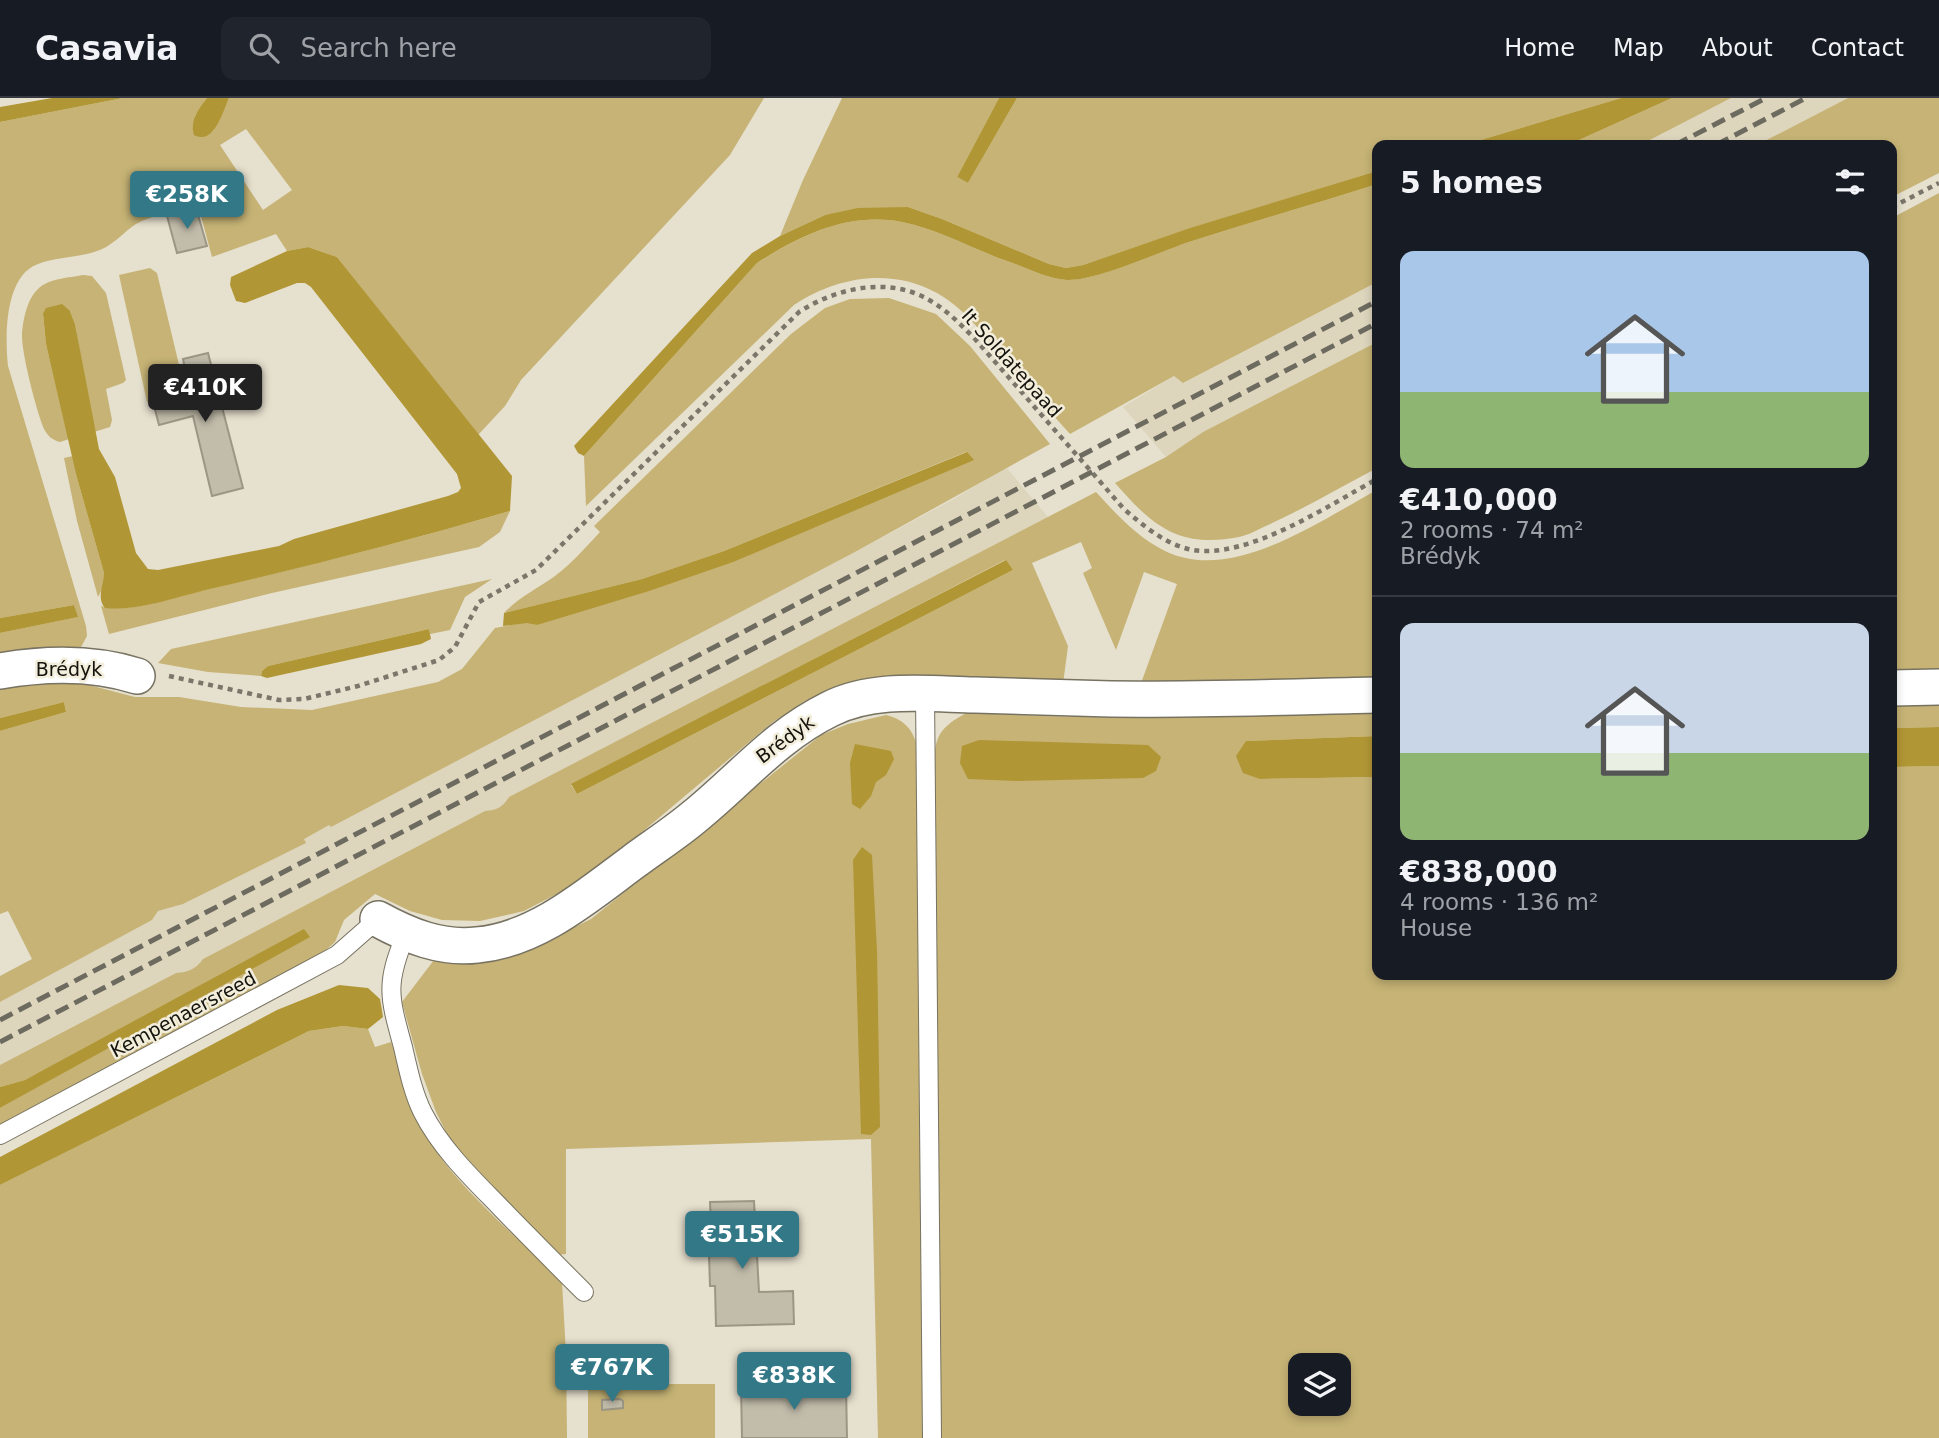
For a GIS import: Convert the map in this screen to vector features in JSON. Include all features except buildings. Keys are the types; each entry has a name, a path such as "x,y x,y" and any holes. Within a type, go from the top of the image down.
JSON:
{"street":[{"name":"Brédyk","path":"0,671 58,665 99,667 137,677"},
{"path":"1897,688 1939,687"},
{"name":"Brédyk","path":"392,927 440,944 476,946 506,939 534,928 574,905 695,816 762,754 798,725 834,707 874,696 925,694 1113,699 1372,695"}],"lane":[{"path":"925,694 932,1438"},
{"path":"392,927 395,959 390,983 392,1006 412,1085 423,1112 439,1140 470,1177 583,1292"},
{"name":"Kempenaersreed","path":"0,1135 392,927"}],"path":[{"path":"1897,204 1939,183"},
{"name":"It Soldatepaad","path":"137,677 168,676 279,700 304,699 358,687 439,660 455,647 479,602 536,570 799,312 835,294 866,287 891,288 912,293 932,301 954,317 1124,509 1146,528 1170,543 1194,550 1244,546 1372,482"}],"shaded area":[{"path":"52,98 123,98 0,122 0,107"},
{"path":"123,98 207,98 195,116 213,131 229,98 764,98 730,155 521,380 505,406 478,435 337,257 308,247 287,251 276,234 212,257 198,205 143,221 98,251 46,261 27,271 19,281 9,309 8,366 87,636 80,649 0,658 0,633 77,617 74,605 0,618 0,122","holes":["246,129 292,190 263,210 220,145"]},
{"path":"207,98 229,98 212,132 201,137 194,135 193,125"},
{"path":"842,98 999,98 957,177 968,183 1017,98 1621,98 1481,140 1372,140 1372,173 1191,228 1083,265 1066,268 1049,264 908,207 825,215 780,236"},
{"path":"999,98 1017,98 968,183 957,177"},
{"path":"1621,98 1672,98 1579,140 1481,140"},
{"path":"1672,98 1731,98 1650,140 1579,140"},
{"path":"1731,98 1848,98 1767,140 1650,140"},
{"path":"1848,98 1939,98 1939,173 1897,194 1897,140 1767,140"},
{"path":"1372,173 1372,186 1079,279 1067,280 1044,275 942,234 902,222 863,220 826,228 791,243 757,263 584,456 578,453 574,446 752,253 780,236 825,215 858,208 908,207 1049,264 1066,268 1083,265 1190,228"},
{"path":"1372,186 1372,285 1183,383 1174,376 1070,434 958,307 919,285 901,280 864,279 827,288 794,305 586,506 584,456 757,263 808,235 862,220 902,222 942,234 1044,275 1067,280 1094,276 1189,242"},
{"path":"1939,193 1939,671 1897,672 1897,215"},
{"path":"308,247 337,257 512,476 510,511 158,603 131,608 105,608 101,596 104,573 77,478 46,344 43,314 46,308 62,304 70,311 75,324 99,449 115,477 136,553 148,569 158,570 279,546 294,539 448,496 461,488 457,474 311,287 305,283 297,283 245,303 236,301 230,285 231,277 287,251"},
{"path":"150,268 157,273 186,394 147,402 119,275"},
{"path":"83,275 92,276 106,293 126,380 106,389 112,420 110,427 94,432 75,324 70,311 43,315 46,344 69,439 60,442 49,436 41,421 22,343 23,328 28,304 38,289 53,281"},
{"path":"1372,285 1372,345 1203,432 1166,457 1123,407 1174,376 1184,383"},
{"path":"889,298 936,314 970,346 1050,444 855,552 331,827 329,825 304,839 306,843 183,904 158,911 152,920 0,1002 0,976 32,959 8,911 0,914 0,731 66,712 64,702 0,718 0,687 60,682 89,685 135,697 179,697 241,707 312,710 438,682 462,669 495,628 527,622 537,625 973,460 966,452 724,551 642,579 504,613 573,561 600,532 594,526 791,334 825,308 850,299"},
{"path":"1372,345 1372,471 1323,497 1239,537 1199,540 1167,530 1142,512 1115,483 1166,457 1203,432"},
{"path":"967,452 974,460 733,562 537,625 527,623 503,626 504,613 642,579 724,551"},
{"path":"73,456 104,573 104,585 98,597 77,521 64,458"},
{"path":"1006,467 1048,517 509,797 504,806 497,810 485,811 203,959 188,972 176,973 0,1065 0,1002 152,920 158,911 183,904 302,845 299,838 328,822 331,827 855,552 952,500"},
{"path":"1096,492 1145,539 1165,551 1191,559 1218,560 1246,554 1302,532 1372,493 1372,681 1140,686 1177,584 1144,572 1116,650 1083,573 1092,568 1081,542 1032,563 1068,646 1063,684 834,688 805,701 773,722 623,848 574,885 524,911 480,921 442,920 410,911 375,894 344,920 335,942 319,956 0,1125 0,1108 309,936 25,1080 0,1087 0,1065 176,973 191,970 203,959 485,811 499,808 509,797","holes":["1005,560 1013,570 577,794 571,785"]},
{"path":"510,511 500,532 479,547 272,593 109,634 101,606 124,608 152,604 358,553"},
{"path":"1006,560 1013,570 577,794 571,784"},
{"path":"492,579 465,597 450,630 430,634 429,629 268,666 261,676 208,672 158,663 171,649"},
{"path":"74,605 78,617 0,633 0,618"},
{"path":"429,629 431,639 421,644 267,678 261,676 268,666"},
{"path":"64,702 66,712 0,731 0,718"},
{"path":"1939,704 1939,727 1897,728 1897,705"},
{"path":"968,712 1070,717 1372,713 1372,736 1246,741 1260,779 1372,777 1372,980 1897,980 1897,767 1939,766 1939,1438 940,1438 933,777 936,745 943,731"},
{"path":"886,715 906,725 917,745 923,1438 878,1438 871,1139 566,1149 566,1254 557,1255 450,1140 422,1074 402,1002 434,960 482,960 539,945 591,919 821,735 848,724"},
{"path":"1939,727 1939,766 1897,767 1897,728"},
{"path":"1372,736 1372,777 1260,779 1243,773 1236,756 1246,741"},
{"path":"979,740 1148,745 1161,757 1156,771 1143,778 1017,781 968,779 960,763 962,746"},
{"path":"855,744 891,751 894,759 886,775 876,782 871,796 860,809 852,804 850,763"},
{"path":"862,847 872,855 877,951 880,1127 871,1135 861,1134 853,860"},
{"path":"304,929 310,937 0,1108 0,1087 25,1080"},
{"path":"339,985 368,988 380,999 383,1017 368,1029 343,1026 309,1031 0,1185 0,1157 277,1010"},
{"path":"343,1026 368,1029 375,1047 391,1042 416,1112 436,1151 463,1185 562,1282 567,1438 0,1438 0,1185 309,1031"},
{"path":"588,1384 715,1384 715,1438 588,1438"}],"railway":[{"path":"1685,140 1766,98"},
{"path":"1726,140 1806,98"},
{"path":"0,1020 1372,304"},
{"path":"0,1042 1372,326"}]}
